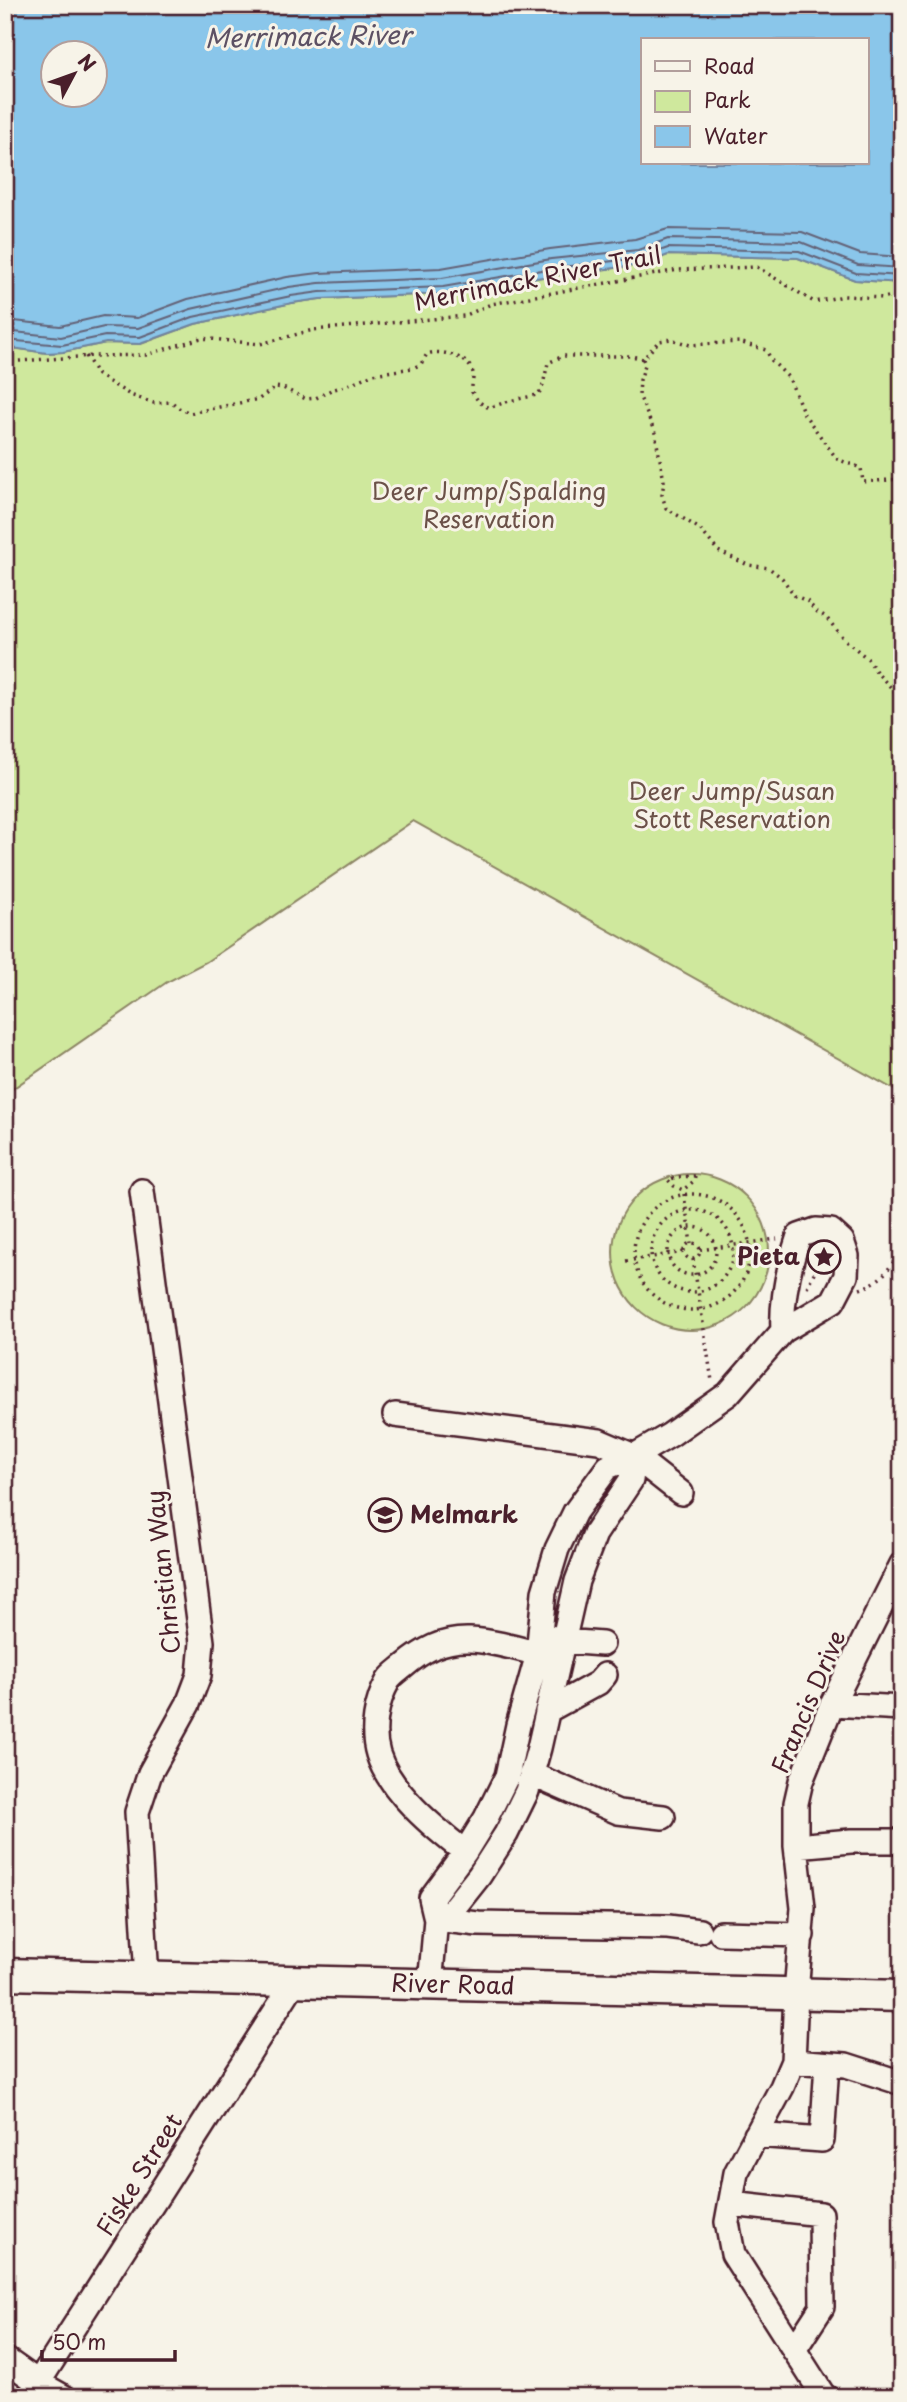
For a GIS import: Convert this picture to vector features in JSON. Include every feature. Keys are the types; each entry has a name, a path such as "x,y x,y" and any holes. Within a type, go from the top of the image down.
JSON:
{"main road":[{"name":"River Road","path":"5,1975 902,1996"}],"street":[{"name":"Christian Way","path":"142,1191 202,1642 199,1675 188,1704 150,1773 137,1812 147,1978"},
{"path":"430,1985 436,1919 431,1898 465,1852 507,1776 539,1644 544,1592 557,1549 575,1512 608,1467 634,1456 716,1403 728,1394 783,1331 833,1301 846,1276 846,1256 842,1241 831,1231 816,1230 799,1236 781,1307 783,1331"},
{"path":"395,1415 599,1441 634,1456 681,1493"},
{"path":"436,1919 452,1910 479,1876 506,1834 527,1791 577,1581 595,1534 631,1480 634,1456"},
{"name":"Francis Drive","path":"793,2061 803,1908 796,1846 796,1803 801,1781 832,1704 902,1564"},
{"path":"465,1852 435,1829 397,1787 378,1755 374,1733 378,1709 388,1680 424,1650 446,1642 470,1640 539,1644 563,1640 602,1644"},
{"path":"547,1711 598,1683 605,1675"},
{"path":"832,1704 902,1708"},
{"path":"531,1774 618,1812 663,1817"},
{"path":"796,1846 851,1841 902,1841"},
{"path":"436,1919 478,1924 668,1927 710,1932 802,1935"},
{"name":"Fiske Street","path":"34,2390 295,1982"},
{"path":"826,2397 733,2254 727,2222 736,2174 793,2061 846,2066 902,2083"},
{"path":"756,2135 822,2140 827,2064"},
{"path":"731,2204 821,2214 822,2307 794,2350"},
{"path":"5,2359 34,2390 64,2397"}],"path":[{"name":"Merrimack River Trail","path":"5,362 146,355 201,338 260,344 313,330 464,316 491,304 678,270 757,267 814,302 844,296 884,298 902,293"},
{"path":"643,359 659,341 671,339 690,345 739,342 766,350 772,361 789,378 804,414 837,459 861,468 863,482 902,479"},
{"path":"86,356 98,375 130,395 154,403 172,402 185,411 196,413 259,400 276,387 306,399 316,398 373,374 413,368 434,351 468,364 474,374 472,392 479,402 489,408 537,395 542,389 548,363 559,356 632,356 643,359"},
{"path":"643,359 645,365 639,395 655,433 666,508 701,529 718,551 748,565 769,568 782,578 795,596 807,601 816,611 827,617 843,638 868,659 877,673 902,699"},
{"path":"684,1192 663,1201 645,1216 635,1237 634,1259 642,1281 657,1298 678,1308 701,1309 723,1301 740,1286 749,1264 750,1243 745,1227 726,1204 713,1197 684,1192 668,1180 695,1176 684,1192"},
{"path":"684,1192 691,1244"},
{"path":"686,1210 705,1212 720,1221 734,1245 732,1265 724,1278 712,1288 698,1293 683,1292 670,1286 659,1276 651,1257 651,1246 657,1229 671,1216 686,1210"},
{"path":"689,1227 708,1232 716,1248 716,1256 710,1268 695,1276 680,1272 671,1263 668,1255 672,1237 689,1227"},
{"path":"699,1250 799,1236"},
{"path":"684,1252 687,1245 697,1245 698,1257 693,1259"},
{"path":"833,1301 870,1286 881,1278 893,1265 902,1247"},
{"path":"823,1249 831,1254 832,1260 827,1267 820,1268 813,1262 813,1255 817,1251 823,1249"},
{"path":"626,1261 684,1252"},
{"path":"684,1252 693,1259"},
{"path":"693,1259 716,1403"}],"green space":[{"name":"Deer Jump/Spalding Reservation","path":"668,255 798,258 855,280 902,283 902,1094 413,821 206,962 167,982 5,1094 5,347 47,353 106,343 141,344 195,324 292,303 320,299 444,294 554,275 642,265"},
{"path":"691,1174 721,1180 746,1197 763,1222 769,1252 763,1282 746,1307 721,1324 691,1330 661,1324 636,1307 619,1282 613,1252 619,1222 636,1197 661,1180"}],"water":[{"name":"Merrimack River","path":"5,5 902,5 902,283 855,280 798,258 668,255 642,265 554,275 444,294 320,299 292,303 195,324 140,344 106,343 47,353 5,347"}],"place":[{"name":"Pieta","path":"824,1257"},
{"name":"Melmark","path":"385,1515"}],"park label":[{"name":"Deer Jump/Susan Stott Reservation","path":"732,806"}]}
